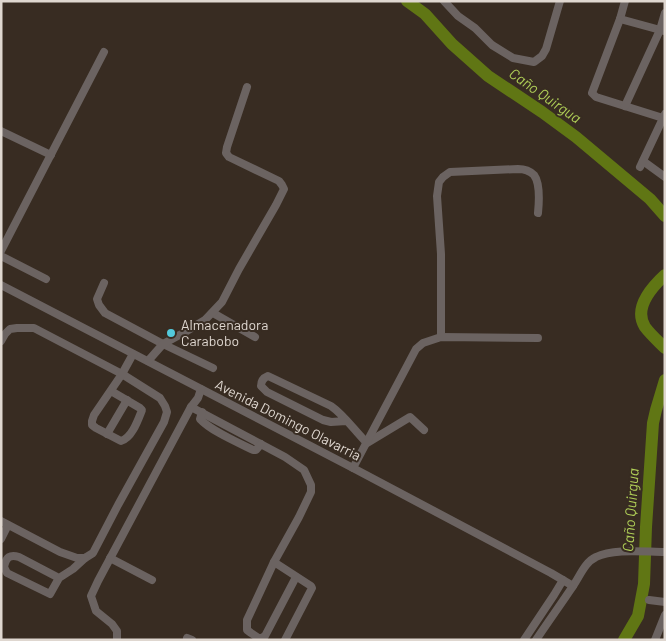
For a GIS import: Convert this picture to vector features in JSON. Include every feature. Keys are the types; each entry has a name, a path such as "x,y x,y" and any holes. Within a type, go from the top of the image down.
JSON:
{"street":[{"path":"444,1 458,16 475,28 492,45 513,58 534,62 542,56 546,49 560,1"},
{"path":"625,1 592,93 596,97 664,116 642,164 665,177"},
{"path":"625,106 663,31 665,13"},
{"path":"620,19 663,31"},
{"path":"1,251 104,52"},
{"path":"148,361 163,344 196,326 222,302 284,189 279,181 229,157 226,153 247,88"},
{"path":"1,131 51,156"},
{"path":"441,337 441,254 437,196 443,177 450,172 525,170 534,175 539,202 538,213"},
{"path":"1,256 46,279"},
{"path":"104,283 97,299 105,313 213,368"},
{"name":"Avenida Domingo Olavarria","path":"1,285 353,468 573,586"},
{"path":"212,313 255,337"},
{"path":"1,341 10,329 34,328 122,374 160,398 165,406 164,422 93,553 59,578 50,594 7,573 4,567 5,562 8,558 19,557 59,578"},
{"path":"353,468 416,349 423,343 441,337 538,338"},
{"path":"112,391 142,410 129,436 121,441 96,428 92,425 92,421 133,354"},
{"path":"346,421 331,422 323,420 267,392 261,386 261,382 268,376 331,406 340,412 367,443"},
{"path":"117,640 117,631 112,624 96,611 91,596 191,407 198,398 201,389"},
{"path":"107,434 127,400"},
{"path":"191,407 202,412 200,419 205,425 229,438 253,450 256,450 260,444 285,457 304,470 311,485 311,492 274,562 247,620 247,630 260,639 265,636 296,578"},
{"path":"367,443 410,417 424,430"},
{"path":"1,539 5,523 60,552 77,558 85,558"},
{"path":"536,640 586,565 592,559 612,552 665,552"},
{"path":"110,558 152,580"},
{"path":"274,562 311,586 312,589 285,640"},
{"path":"524,640 562,580"},
{"path":"649,600 665,602"},
{"path":"655,640 665,615"}],"waterway":[{"name":"Caño Quirgua","path":"407,1 425,14 452,44 488,76 576,137 650,199 665,216"},
{"name":"Caño Quirgua","path":"665,275 646,298 641,313 645,327 665,348"},
{"name":"Caño Quirgua","path":"624,640 638,616 644,584 653,423 665,380"}],"place":[{"name":"Almacenadora Carabobo","path":"171,333"}]}
